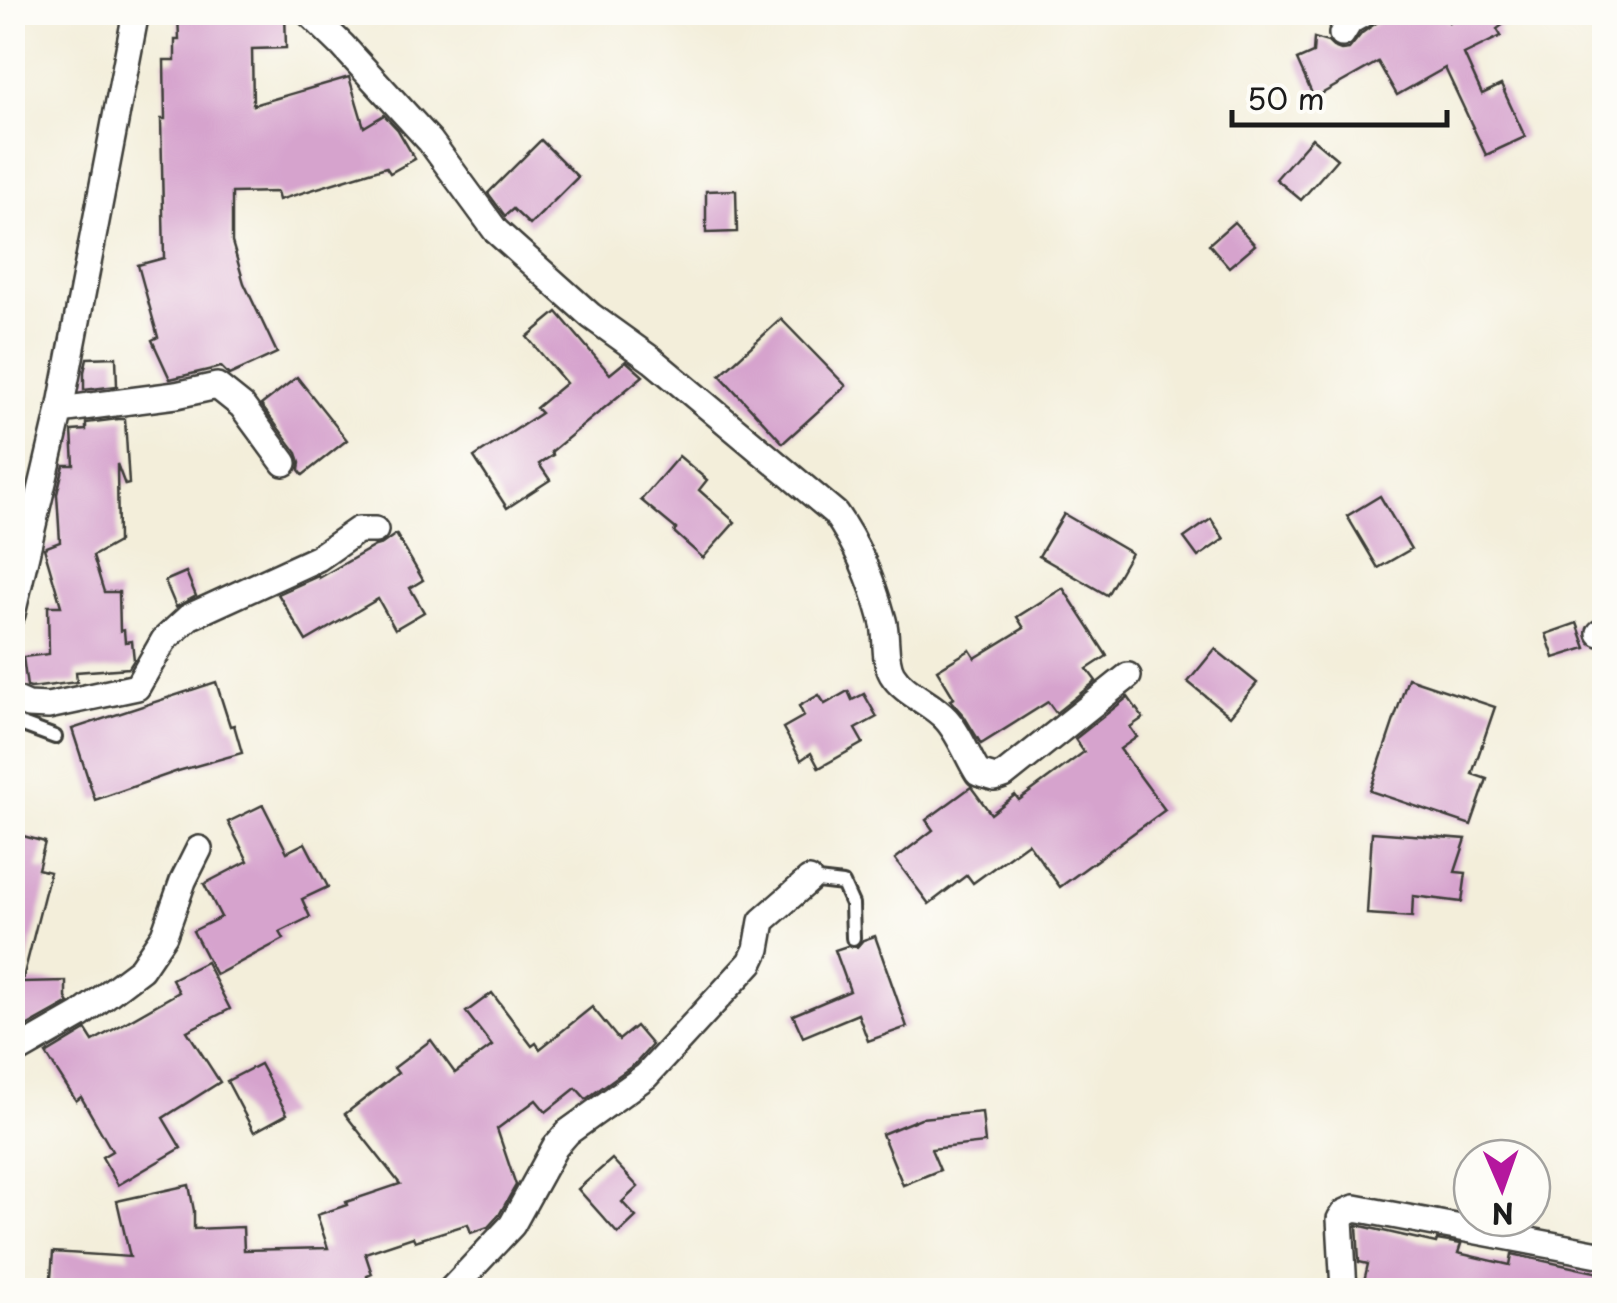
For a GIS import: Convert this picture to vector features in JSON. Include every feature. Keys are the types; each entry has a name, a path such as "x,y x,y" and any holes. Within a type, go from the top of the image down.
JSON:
{"street":[{"path":"12,614 15,585 60,410 136,12"},
{"path":"308,12 430,141 496,231 592,316 652,360 835,513 848,530 884,623 892,674 950,722 978,773 995,778 1004,776 1128,676"},
{"path":"1342,34 1350,21 1366,12"},
{"path":"60,410 217,386 242,406 284,463"},
{"path":"12,698 28,705 48,706 137,687 164,640 189,617 318,558 358,530 375,530"},
{"path":"12,1054 80,1015 141,969 164,935 199,849"},
{"path":"451,1290 512,1225 556,1146 568,1132 646,1076 751,962 762,921 809,880"},
{"path":"1344,1290 1340,1219 1355,1208 1604,1255"}],"lane":[{"path":"12,721 55,737"},
{"path":"809,880 844,884 852,904 854,938"}],"building":[{"path":"178,12 285,12 286,48 252,49 253,105 349,77 364,127 384,115 415,159 390,173 386,167 279,200 277,192 232,193 232,242 244,283 277,353 229,375 221,367 170,379 152,340 158,337 138,265 164,258 164,60 175,60"},
{"path":"1382,12 1445,12 1449,22 1467,12 1520,12 1497,29 1501,36 1464,54 1482,94 1501,85 1525,137 1486,155 1445,68 1397,95 1378,62 1314,98 1297,60 1313,53 1314,38 1341,50 1349,49 1379,21"},
{"path":"1312,138 1337,159 1301,200 1276,179"},
{"path":"541,140 578,177 530,225 513,209 505,216 488,193"},
{"path":"736,190 737,232 706,233 706,191"},
{"path":"1234,222 1255,245 1229,267 1209,244"},
{"path":"557,312 610,374 626,361 643,376 539,464 550,480 507,508 474,457 541,413 536,408 566,383 527,337"},
{"path":"781,319 846,386 783,443 720,375"},
{"path":"116,357 117,386 84,390 87,358"},
{"path":"297,377 347,440 303,475 297,453 261,405"},
{"path":"125,419 129,484 125,485 117,464 118,542 93,556 104,592 119,592 120,631 124,630 125,642 132,641 134,660 129,668 76,672 77,682 27,687 23,657 49,654 48,606 61,606 44,548 60,542 57,494 64,465 74,465 72,431 86,430 86,423"},
{"path":"679,456 707,480 699,490 735,522 703,558 641,500"},
{"path":"1380,496 1411,549 1378,568 1347,516"},
{"path":"1064,514 1131,553 1107,595 1039,556"},
{"path":"1211,519 1224,539 1198,557 1184,538"},
{"path":"396,534 423,580 410,588 424,612 395,629 378,599 306,641 278,594 319,578"},
{"path":"186,572 196,596 176,607 165,581"},
{"path":"1063,588 1107,656 1087,669 1096,681 1056,713 1048,702 981,744 950,700 954,698 937,670 970,650 975,658 1024,628 1017,617"},
{"path":"1577,623 1586,648 1554,658 1546,634"},
{"path":"1215,649 1257,683 1230,716 1188,682"},
{"path":"1408,678 1495,707 1472,774 1487,779 1471,825 1370,791"},
{"path":"216,682 242,753 95,800 72,729"},
{"path":"848,691 852,700 864,694 877,717 855,729 863,743 819,768 811,753 801,760 783,728 804,716 799,706 819,695 825,704"},
{"path":"1128,697 1143,718 1130,727 1137,737 1120,749 1165,810 1060,887 1028,843 973,883 967,875 929,904 895,859 933,830 926,820 971,787 991,814 1015,795 1019,800 1084,752 1075,739"},
{"path":"263,805 287,852 305,843 328,887 302,899 310,917 280,932 284,939 216,975 193,931 221,917 204,884 248,861 228,822"},
{"path":"1372,832 1466,839 1455,872 1466,873 1462,902 1413,896 1412,917 1367,914"},
{"path":"12,833 45,842 38,869 50,872 22,982 66,981 69,1003 12,1035"},
{"path":"875,936 907,1027 868,1041 858,1014 803,1037 793,1015 850,991 835,950 857,947"},
{"path":"206,962 230,1009 187,1031 220,1082 163,1118 181,1148 118,1185 102,1157 112,1151 81,1097 76,1101 46,1054 86,1030 93,1041 179,992 172,979"},
{"path":"492,993 532,1046 536,1043 540,1049 592,1007 619,1040 636,1026 652,1045 635,1064 586,1099 576,1088 546,1112 536,1100 497,1129 516,1185 488,1227 471,1233 468,1224 365,1253 372,1274 367,1276 368,1290 50,1290 53,1252 130,1257 117,1201 189,1185 194,1229 243,1227 244,1250 328,1248 317,1215 400,1184 345,1114 398,1073 394,1068 431,1040 455,1073 492,1046 466,1012"},
{"path":"260,1064 287,1114 254,1132 227,1081"},
{"path":"982,1112 985,1143 931,1149 940,1170 903,1185 882,1134 921,1118"},
{"path":"612,1159 638,1187 622,1202 636,1217 618,1234 578,1189"},
{"path":"1357,1225 1436,1243 1437,1240 1461,1244 1458,1253 1510,1265 1512,1254 1604,1274 1604,1290 1362,1290 1368,1264 1359,1262"}]}
